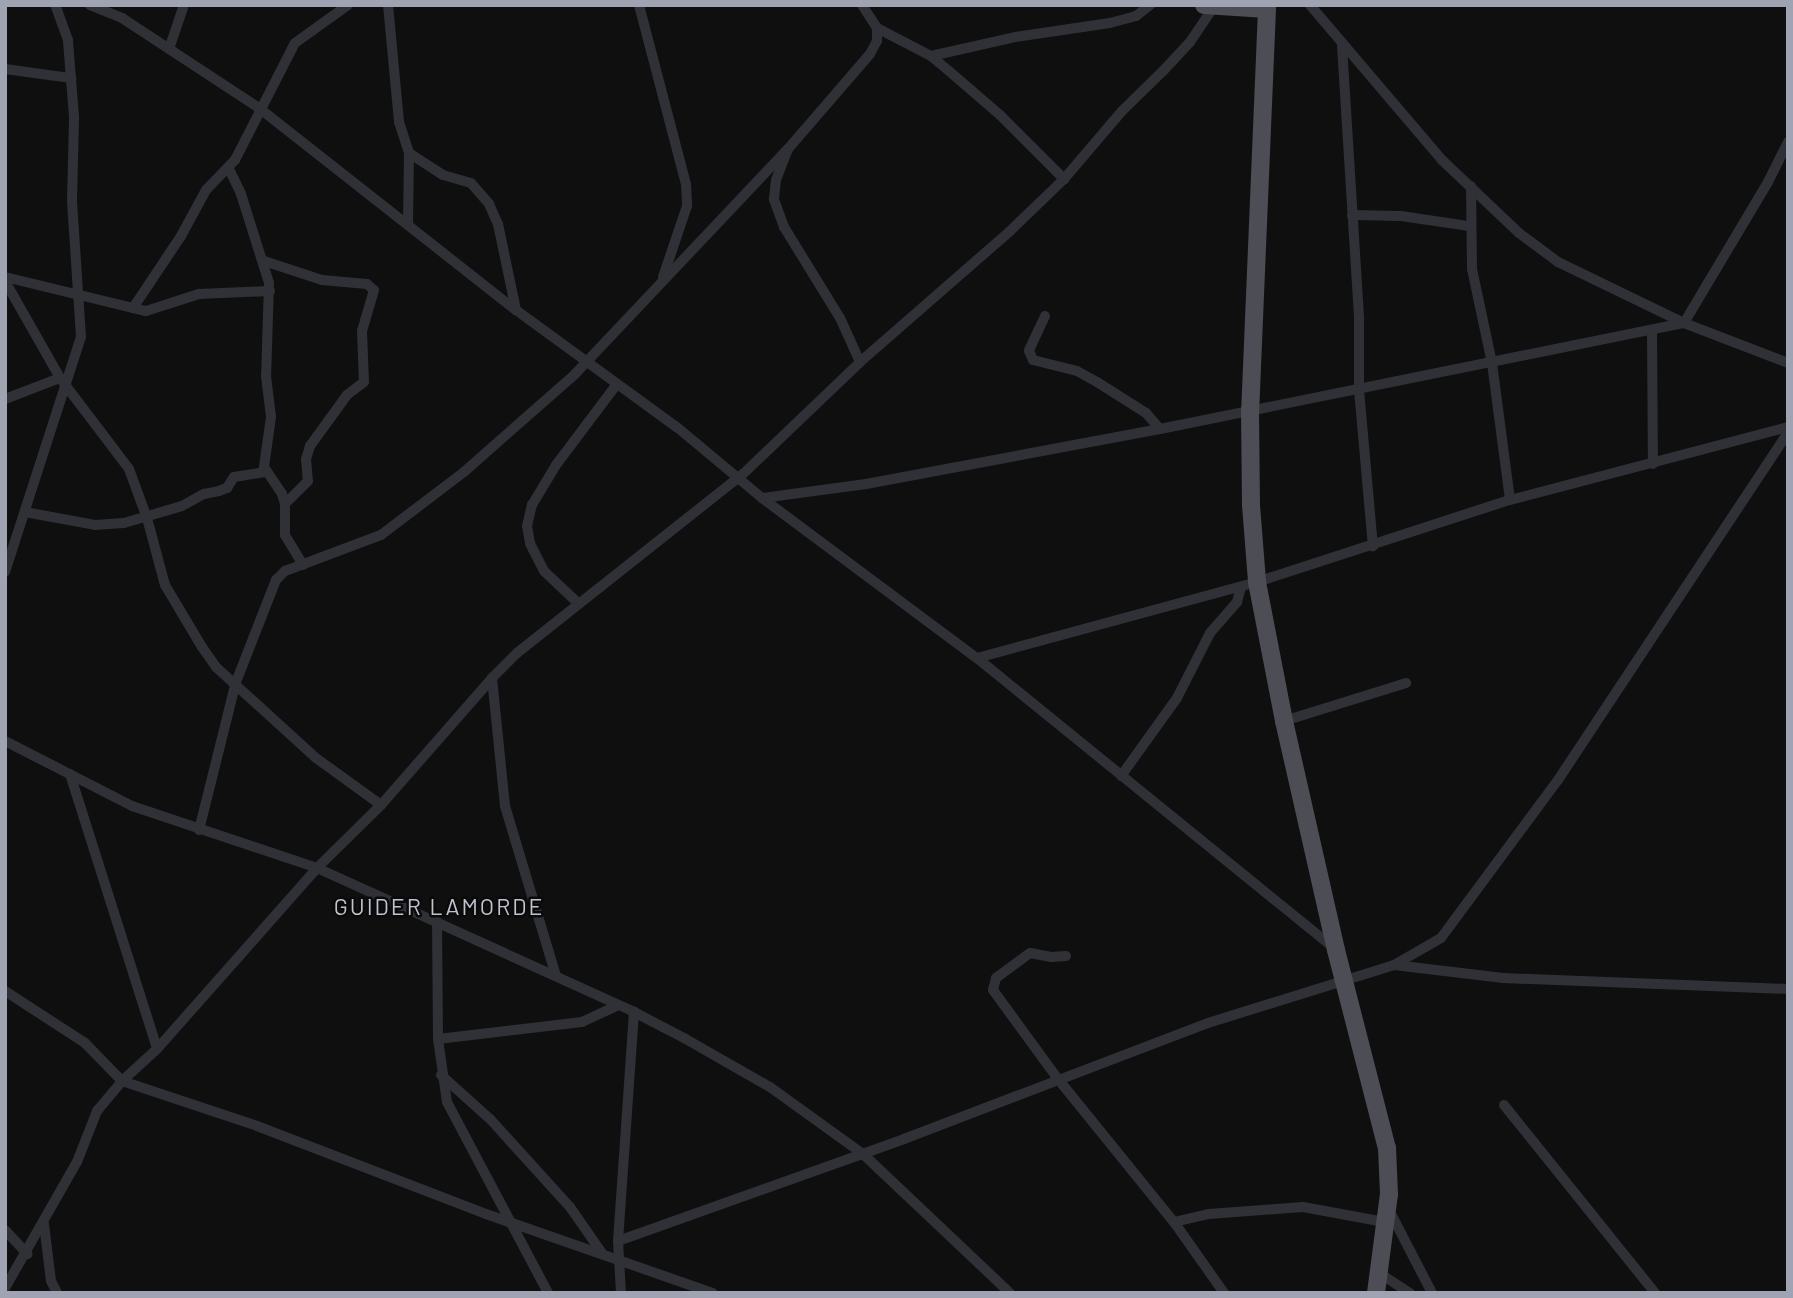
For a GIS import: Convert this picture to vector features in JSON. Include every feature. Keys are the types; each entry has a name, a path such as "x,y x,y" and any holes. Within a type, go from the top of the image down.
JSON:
{"main road":[{"path":"1204,5 1268,7 1250,411 1249,584 1284,721 1336,950 1387,1148 1386,1214 1376,1293"}],"street":[{"path":"5,572 80,337 72,201 75,157 71,78 68,40 55,5"},
{"path":"90,5 122,18 259,108 516,310 678,428 737,479 977,658 1336,950"},
{"path":"169,49 184,5"},
{"path":"134,308 181,236 206,190 229,169 295,43 348,5"},
{"path":"387,5 399,122 409,153 408,223"},
{"path":"639,5 686,184 687,206 661,283"},
{"path":"199,830 236,682 276,580 285,572 394,528 464,472 587,362 788,149 870,54 877,41 877,28 862,5"},
{"path":"871,17 878,5"},
{"path":"931,56 1015,37 1110,23 1136,16 1150,5"},
{"path":"1310,5 1442,160 1519,233 1558,262 1684,323 1788,363"},
{"path":"5,1288 27,1254 77,1162 97,1111 122,1081 157,1049 317,868 381,805 492,678 517,653 737,479 860,362 954,281 1064,179 1122,111 1190,41 1215,6"},
{"path":"877,28 931,56 1000,115 1064,179"},
{"path":"1342,44 1348,96 1359,318 1359,390 1373,546"},
{"path":"5,69 71,78"},
{"path":"762,498 866,484 1160,429 1684,323 1788,142"},
{"path":"788,149 776,180 774,199 784,227 840,318 860,362"},
{"path":"409,153 443,175 471,183 489,204 498,224 516,310"},
{"path":"229,169 241,194 264,261 270,291 266,376 271,417 265,472 285,503 285,535 303,565"},
{"path":"1471,186 1469,226 1472,269 1492,362 1510,500"},
{"path":"1352,215 1401,216 1469,226"},
{"path":"264,261 322,280 367,284 374,290 362,331 364,382 347,395 310,446 306,459 308,481 285,503"},
{"path":"5,279 146,311 199,294 270,291"},
{"path":"5,279 64,382 120,453 137,486 165,585 184,622 216,667 236,682 316,758 381,805"},
{"path":"1045,316 1029,351 1033,360 1077,371 1146,413 1160,429"},
{"path":"1651,330 1653,464"},
{"path":"5,399 64,382"},
{"path":"579,604 544,571 530,542 527,526 532,505 556,466 617,384"},
{"path":"977,658 1249,584 1510,500 1788,427"},
{"path":"618,1241 863,1153 1208,1023 1394,965 1441,938 1558,780 1788,433"},
{"path":"25,512 104,526 147,518 182,506 204,494 227,488 234,477 265,472"},
{"path":"1121,776 1177,698 1210,633 1249,584"},
{"path":"492,678 505,806 556,976"},
{"path":"1284,721 1406,682"},
{"path":"5,741 132,806 317,868 634,1012 770,1087 863,1153 1010,1293"},
{"path":"70,774 157,1049"},
{"path":"437,921 441,1075 458,1127 548,1293"},
{"path":"1066,956 1051,957 1030,953 993,984 993,990 1058,1079 1174,1222 1224,1293"},
{"path":"1394,965 1503,978 1788,989"},
{"path":"5,991 85,1043 122,1081 257,1126 511,1222 713,1293"},
{"path":"438,1039 582,1022 618,1005"},
{"path":"621,1293 618,1241 634,1012"},
{"path":"441,1075 492,1120 570,1207 602,1253"},
{"path":"1504,1105 1655,1293"},
{"path":"1174,1222 1209,1214 1303,1206 1386,1214 1432,1293"},
{"path":"44,1224 51,1281 57,1293"},
{"path":"5,1230 27,1254"},
{"path":"1379,1273 1410,1293"}],"district":[{"name":"GUIDER LAMORDE","path":"439,906"}]}
